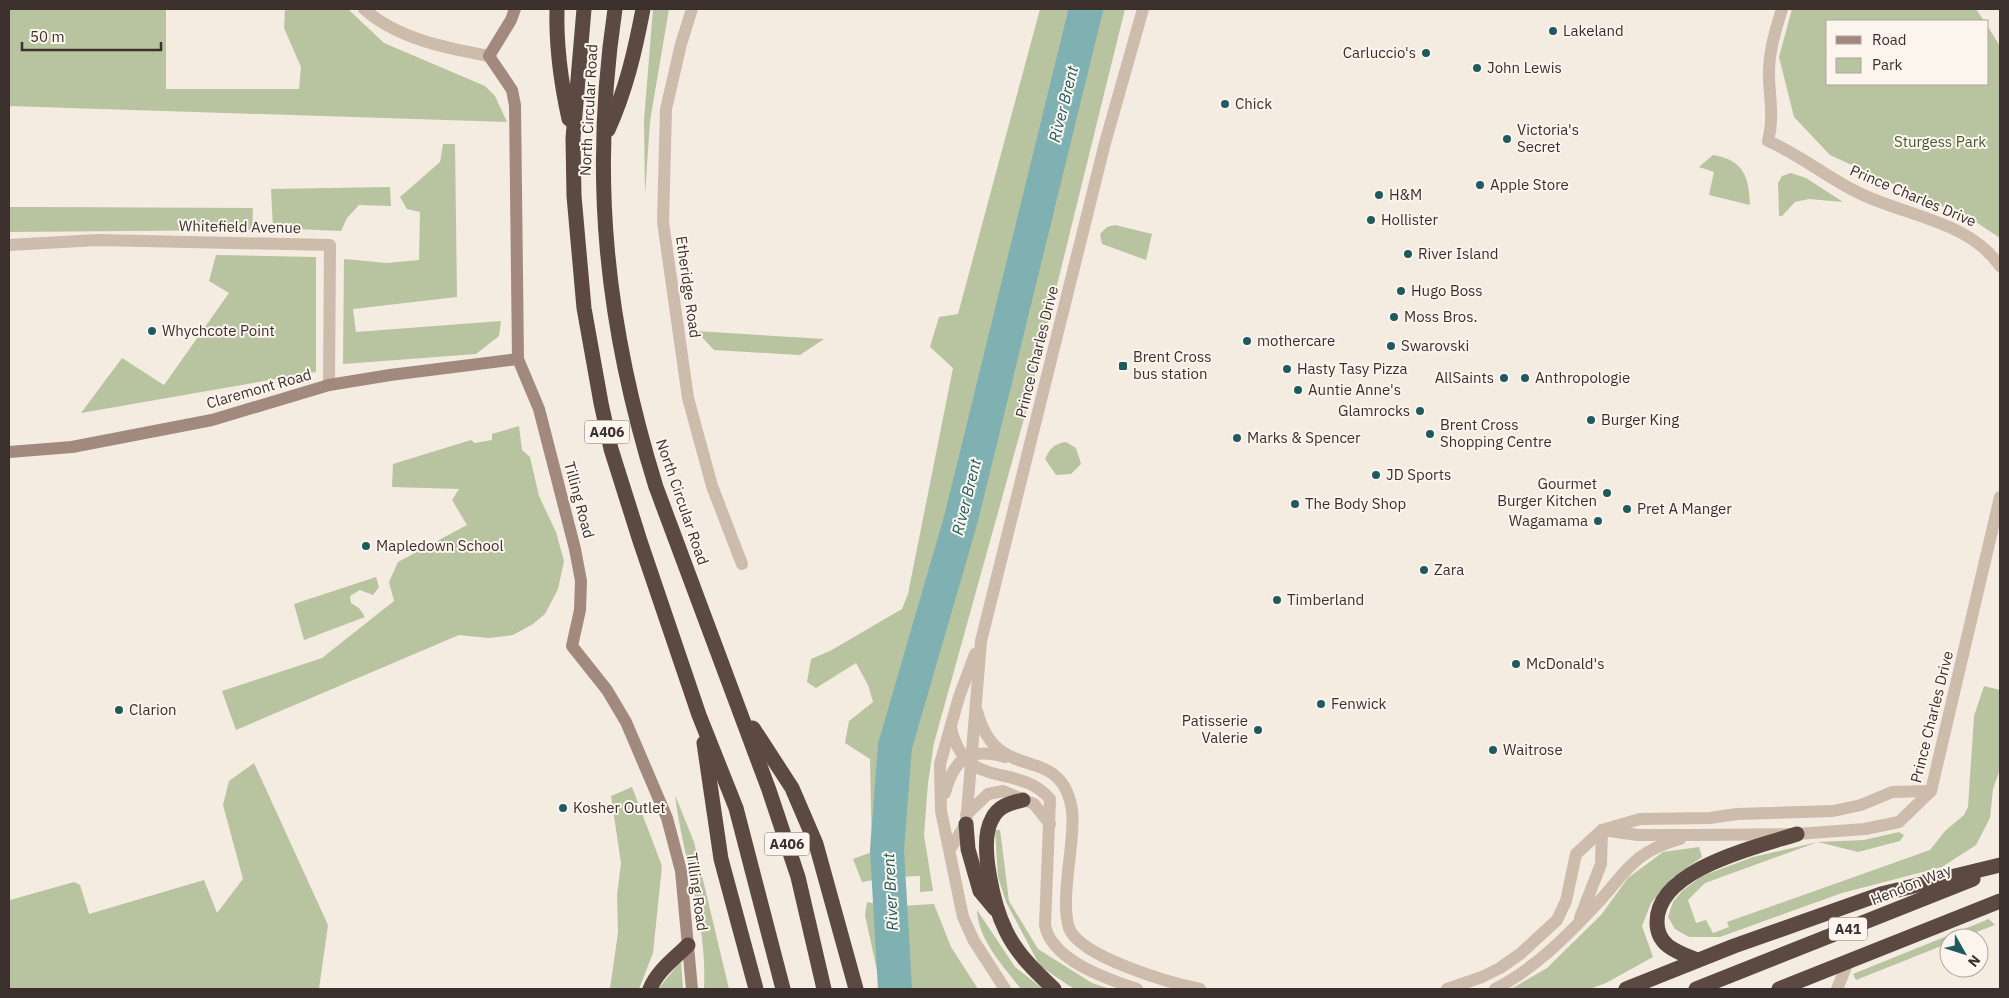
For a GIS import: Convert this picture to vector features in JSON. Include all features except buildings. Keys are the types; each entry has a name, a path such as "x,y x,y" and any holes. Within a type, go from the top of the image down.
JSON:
{"highway":[{"name":"A406","path":"558,9 556,33 562,87 573,138"},
{"name":"North Circular Road","path":"584,9 573,138 578,255 591,352 601,403 624,496 699,714 736,808 783,989"},
{"name":"North Circular Road","path":"615,9 604,140 606,252 613,308 631,397 656,487 738,703 798,878 824,989"},
{"name":"A406","path":"604,140 623,95 636,51 643,9"},
{"name":"A406","path":"738,703 792,788 816,844 851,963 856,989"},
{"name":"A406","path":"699,714 721,859 756,989"},
{"path":"1023,800 1002,807 989,824 987,843 988,868 998,912 1006,931 1028,964 1054,989"},
{"path":"966,819 968,849 980,890 998,912"},
{"path":"1697,960 1675,952 1666,945 1657,932 1657,910 1672,888 1709,863 1797,834"},
{"path":"1626,989 1697,960 1881,894 2000,864"},
{"name":"Hendon Way","path":"1696,989 2000,868"},
{"name":"A41","path":"1788,988 2000,901"},
{"path":"650,989 653,981 665,966 688,945"}],"street":[{"path":"364,9 384,23 410,36 447,48 490,56 511,20 514,9"},
{"name":"Etheridge Road","path":"692,9 681,44 666,109 663,222 688,398 712,486 742,564"},
{"name":"Prince Charles Drive","path":"950,849 966,819 969,760 981,641 1105,143 1143,9"},
{"name":"Prince Charles Drive","path":"1782,9 1770,55 1769,79 1772,117 1768,141 1784,148 1857,192 1966,234 1988,250 2000,266"},
{"name":"Tilling Road","path":"490,56 512,90 515,105 518,359 539,409 575,549 581,581 580,610 572,646 607,690 626,722 667,818 681,870 692,989"},
{"name":"Whitefield Avenue","path":"9,245 98,240 330,245 329,385"},
{"name":"Claremont Road","path":"9,452 72,446 212,420 329,385 390,375 518,359"},
{"name":"Prince Charles Drive","path":"1602,830 1638,835 1797,834 1865,829 1899,822 1931,791 2000,497"},
{"path":"981,641 959,696 940,764 941,811 950,849 957,895 964,917 977,947 1006,989"},
{"name":"Prince Charles Drive","path":"976,705 980,721 991,742 1014,760 1053,774 1068,794 1073,818 1067,919 1074,936 1088,947 1114,961 1166,980 1200,989"},
{"path":"951,728 954,740 969,760 1030,784 1045,792 1050,799 1045,903 1046,935 1057,949 1081,965 1137,989"},
{"path":"941,811 952,772 969,760 985,753 1014,760"},
{"path":"966,819 980,800 995,792 1003,791 1034,804 1050,824"},
{"path":"1447,989 1482,977 1500,968 1527,948 1557,920 1566,901 1576,854 1602,830 1640,819 1710,818 1737,814 1833,811 1861,805 1892,792 1931,791"},
{"path":"1578,925 1601,864 1602,830"},
{"name":"Prince Charles Drive","path":"1495,989 1531,967 1578,925 1636,859 1664,844 1697,835"},
{"path":"1837,989 1848,962"}],"green space":[{"path":"9,9 166,9 166,89 299,89 301,67 284,28 285,9 348,9 384,43 485,86 495,96 507,122 9,106"},
{"path":"653,9 669,9 650,121 645,195 644,120"},
{"path":"1040,9 1074,9 953,517 889,743 884,851 886,878 862,882 853,859 872,852 870,759 845,743 849,721 873,702 868,685 856,663 816,688 807,682 811,659 830,651 902,609 908,594 953,368 930,347 939,317 958,314"},
{"path":"1093,9 1125,9 1025,415 934,743 928,783 924,835 933,891 920,892 920,876 895,877 901,747 981,477 1011,357 1073,79"},
{"name":"Sturgess Park","path":"1792,9 1976,9 1983,20 1826,20 1826,85 1989,85 1989,29 2000,46 2000,238 1976,222 1830,155 1794,117 1779,57"},
{"path":"443,144 455,144 457,297 353,309 356,332 501,321 499,336 476,354 343,364 344,259 387,263 419,260 420,212 407,209 400,197 440,162"},
{"path":"1713,155 1732,161 1743,171 1748,186 1750,205 1709,195 1714,172 1699,167"},
{"path":"1791,173 1806,178 1843,202 1809,199 1795,202 1782,216 1779,216 1778,183 1782,176"},
{"path":"390,187 391,206 359,205 347,218 341,231 273,228 271,189"},
{"path":"9,207 253,208 252,230 9,232"},
{"path":"1115,225 1152,234 1146,260 1102,244 1100,234 1107,227"},
{"path":"216,255 316,257 316,372 81,413 122,358 164,385 229,293 209,281"},
{"path":"696,331 824,339 800,355 714,350"},
{"path":"519,426 522,450 530,457 539,496 556,532 564,561 558,589 545,614 533,624 513,635 489,638 459,635 236,730 222,691 322,658 394,601 389,582 398,562 467,525 452,500 459,489 392,487 393,464 471,440 475,443 492,440 492,434"},
{"path":"1066,442 1076,448 1081,464 1071,474 1056,475 1045,459 1053,447"},
{"path":"376,577 379,587 373,595 360,590 350,596 351,603 359,608 365,617 304,640 294,604"},
{"path":"1984,686 2000,690 2000,769 1993,789 1990,818 1976,845 1942,867 1842,893 1720,937 1689,937 1675,929 1668,917 1673,902 1682,891 1702,876 1753,857 1818,842 1705,883 1688,900 1696,923 1706,920 1713,933 1729,927 1727,922 1930,850 1945,831 1964,815 1968,807 1974,716"},
{"path":"254,763 328,925 319,989 9,989 10,900 74,882 80,885 89,914 204,880 217,913 243,879 223,805 229,781"},
{"path":"632,787 662,866 653,953 639,989 610,989 618,932 617,895 621,863 611,796"},
{"path":"675,795 694,842 729,989 704,989 704,964 699,916"},
{"path":"995,830 1000,830 1009,901 1038,949 1092,983 1110,989 1074,989 1040,966 1006,902 998,877"},
{"path":"1899,832 1904,835 1900,841 1858,852 1818,842 1864,840"},
{"path":"1699,847 1702,857 1672,878 1651,903 1642,926 1653,957 1606,983 1590,989 1511,989 1547,968 1601,915 1628,878 1663,852"},
{"path":"867,902 887,906 886,957 881,989 865,915"},
{"path":"934,904 951,947 978,989 911,989 899,906"},
{"path":"977,910 1015,967 1043,989 1021,989 987,942 978,921"},
{"path":"1989,919 1995,925 1987,928 1967,928"},
{"path":"1939,939 1939,947 1856,980 1853,974"},
{"path":"681,961 683,989 658,989"}],"waterway":[{"name":"River Brent","path":"895,989 887,850 895,746 961,519 1086,9"}],"place":[{"name":"Lakeland","path":"1553,31"},
{"name":"Carluccio's","path":"1426,53"},
{"name":"John Lewis","path":"1477,68"},
{"name":"Chick","path":"1225,104"},
{"name":"Victoria's Secret","path":"1507,139"},
{"name":"Apple Store","path":"1480,185"},
{"name":"H&M","path":"1379,195"},
{"name":"Hollister","path":"1371,220"},
{"name":"River Island","path":"1408,254"},
{"name":"Hugo Boss","path":"1401,291"},
{"name":"Moss Bros.","path":"1394,317"},
{"name":"Whychcote Point","path":"152,331"},
{"name":"mothercare","path":"1247,341"},
{"name":"Swarovski","path":"1391,346"},
{"name":"Brent Cross bus station","path":"1123,366"},
{"name":"Hasty Tasy Pizza","path":"1287,369"},
{"name":"AllSaints","path":"1504,378"},
{"name":"Anthropologie","path":"1525,378"},
{"name":"Auntie Anne's","path":"1298,390"},
{"name":"Glamrocks","path":"1420,411"},
{"name":"Burger King","path":"1591,420"},
{"name":"Brent Cross Shopping Centre","path":"1430,434"},
{"name":"Marks & Spencer","path":"1237,438"},
{"name":"JD Sports","path":"1376,475"},
{"name":"Gourmet Burger Kitchen","path":"1607,493"},
{"name":"The Body Shop","path":"1295,504"},
{"name":"Pret A Manger","path":"1627,509"},
{"name":"Wagamama","path":"1598,521"},
{"name":"Mapledown School","path":"366,546"},
{"name":"Zara","path":"1424,570"},
{"name":"Timberland","path":"1277,600"},
{"name":"McDonald's","path":"1516,664"},
{"name":"Fenwick","path":"1321,704"},
{"name":"Clarion","path":"119,710"},
{"name":"Patisserie Valerie","path":"1258,730"},
{"name":"Waitrose","path":"1493,750"},
{"name":"Kosher Outlet","path":"563,808"}]}
